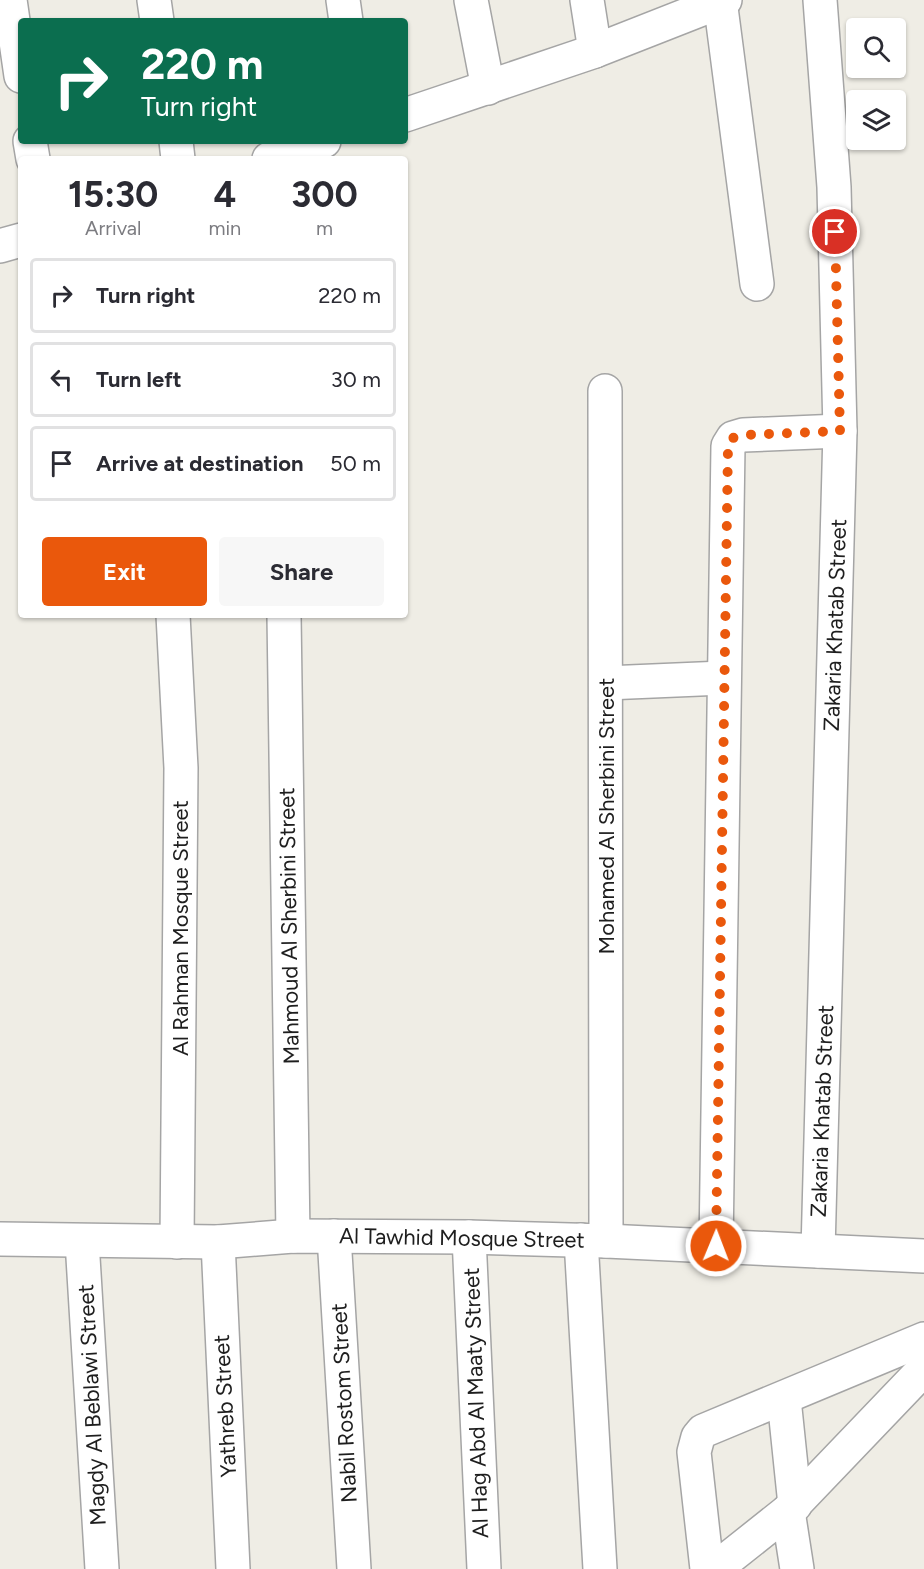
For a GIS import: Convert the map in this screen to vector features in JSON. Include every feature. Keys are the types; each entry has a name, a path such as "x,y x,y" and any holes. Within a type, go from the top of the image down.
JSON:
{"street":[{"path":"10,0 18,55"},
{"path":"154,0 157,18"},
{"path":"343,0 346,18"},
{"path":"471,0 488,88"},
{"path":"587,0 595,51"},
{"name":"Zakaria Khatab Street","path":"818,1251 840,431 834,187 820,0"},
{"path":"408,114 595,51 722,1 757,284"},
{"path":"278,156 315,144"},
{"path":"0,246 18,241"},
{"name":"Mohamed Al Sherbini Street","path":"600,1569 594,1240 606,683 605,391"},
{"path":"716,1246 728,446 733,438 742,435 840,431"},
{"name":"Al Rahman Mosque Street","path":"173,618 181,768 177,1242"},
{"name":"Mahmoud Al Sherbini Street","path":"284,618 293,1236"},
{"path":"606,683 723,678"},
{"name":"Al Tawhid Mosque Street","path":"0,1239 218,1242 293,1236 469,1237 594,1240 924,1256"},
{"name":"Nabil Rostom Street","path":"334,1236 354,1569"},
{"name":"Al Hag Abd Al Maaty Street","path":"469,1237 484,1569"},
{"name":"Magdy Al Beblawi Street","path":"82,1241 102,1569"},
{"name":"Yathreb Street","path":"218,1242 233,1569"},
{"path":"707,1569 694,1452 698,1437 703,1431 924,1340"},
{"path":"715,1569 791,1508 924,1369"},
{"path":"784,1399 791,1508 798,1569"}],"route":[{"path":"716,1246 728,446 733,438 742,435 840,431 835,232"}]}
